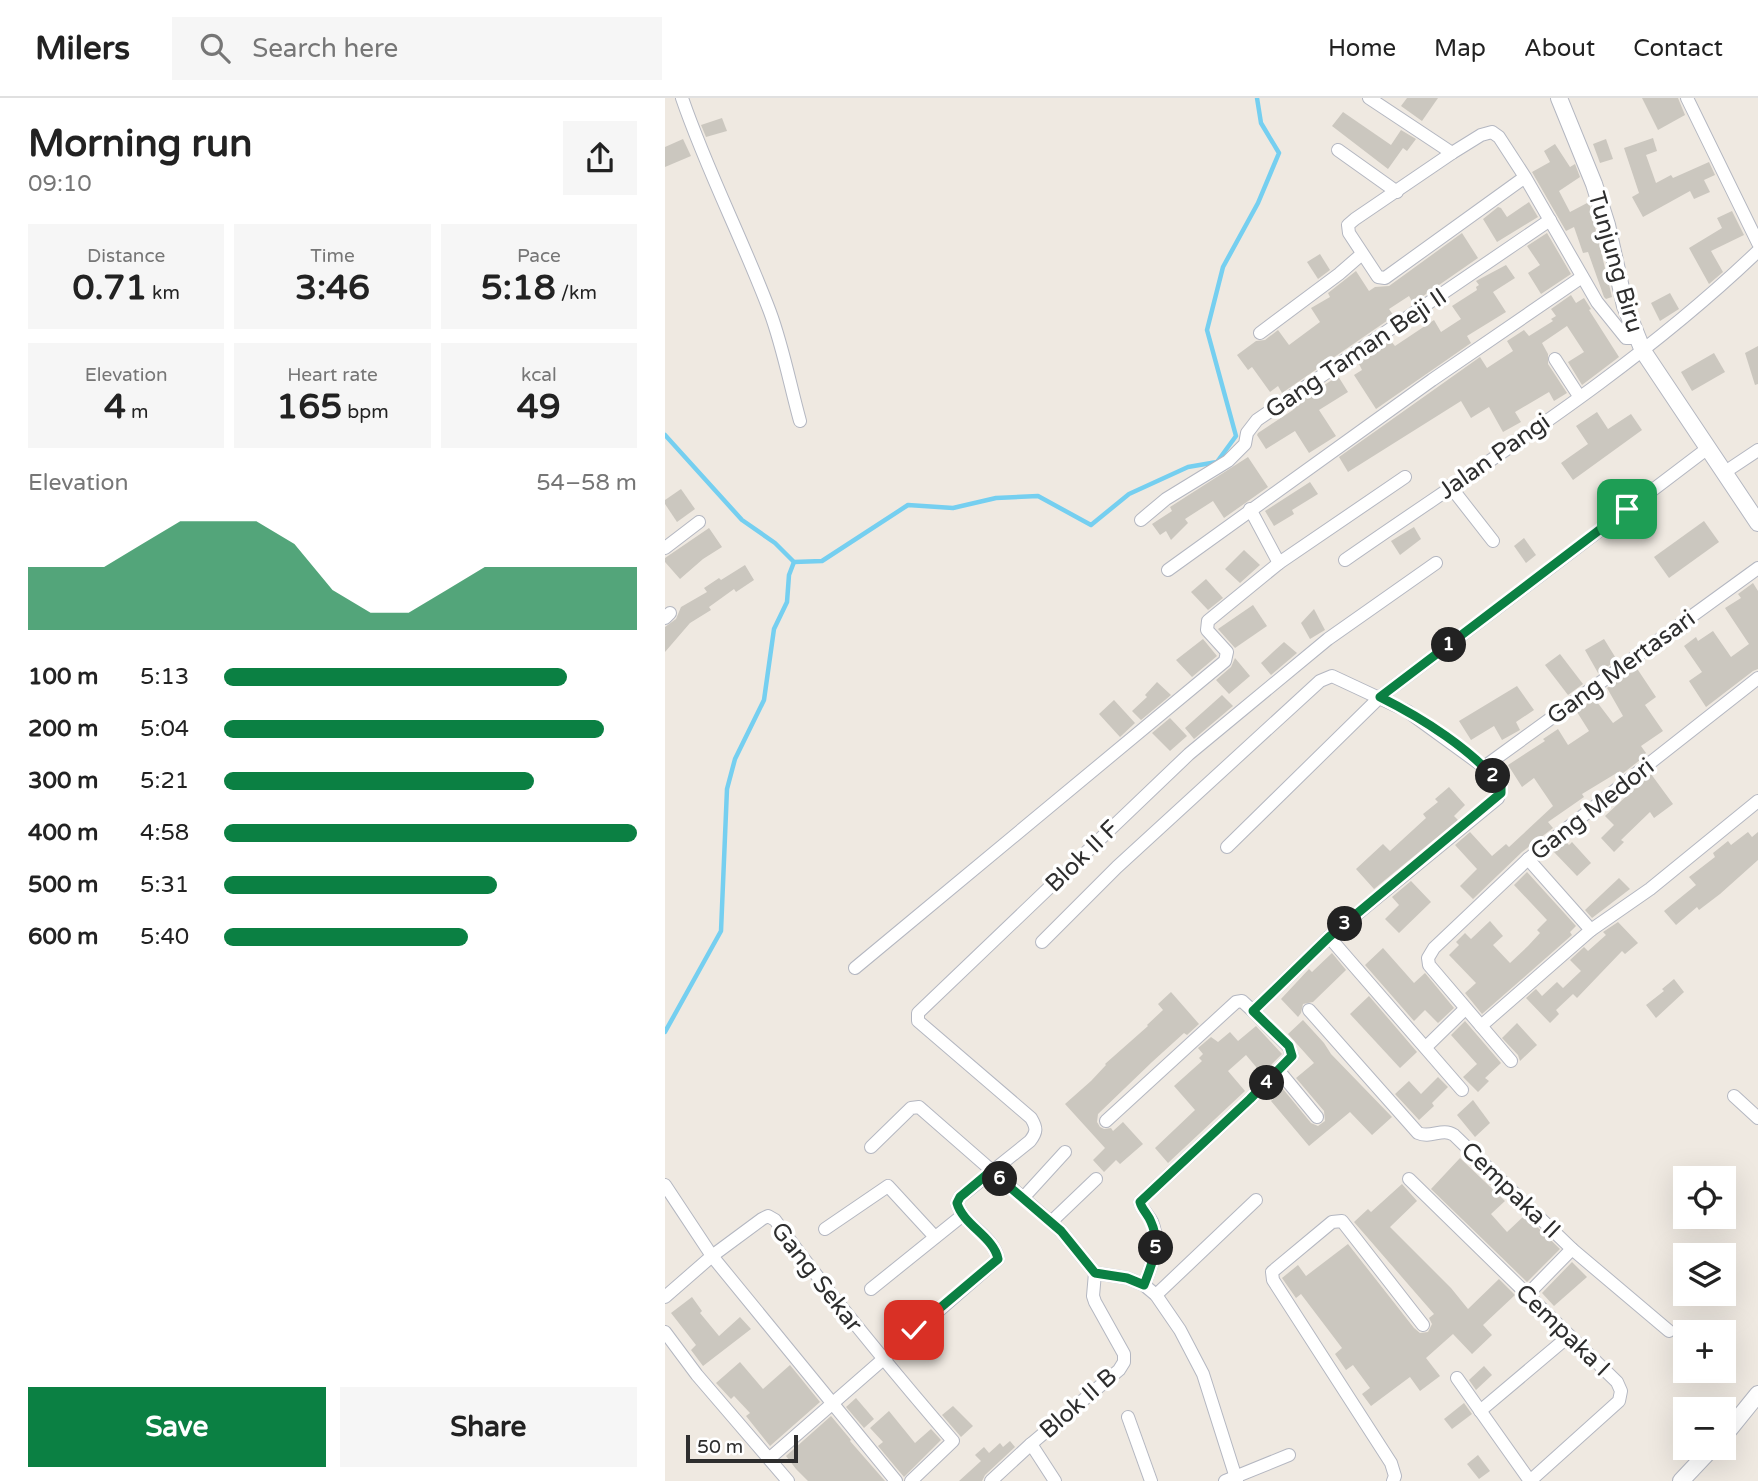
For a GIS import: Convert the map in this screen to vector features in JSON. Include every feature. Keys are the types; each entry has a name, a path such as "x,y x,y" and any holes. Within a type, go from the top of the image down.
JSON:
{"street":[{"path":"682,98 696,139 770,312 800,421"},
{"path":"1369,98 1452,153"},
{"name":"Tunjung Biru","path":"1559,98 1602,209 1625,306 1640,345 1758,523"},
{"path":"1687,98 1758,243"},
{"path":"1525,177 1385,278 1378,277 1349,233 1349,225 1452,153 1492,132 1499,137 1525,177 1582,277 1619,333 1640,345"},
{"path":"1338,150 1397,192"},
{"name":"Gang Taman Beji II","path":"1141,520 1165,499 1228,461 1245,444 1247,433 1257,420 1550,220"},
{"name":"Jalan Pangi","path":"1345,560 1579,396 1640,345 1711,295 1758,251"},
{"path":"1260,333 1362,254"},
{"path":"1168,570 1431,380 1582,277"},
{"path":"1555,359 1579,396"},
{"path":"1227,847 1380,697 1708,449"},
{"path":"1725,472 1758,450"},
{"path":"855,968 1225,661 1227,652 1207,630 1208,621 1279,563 1405,477"},
{"path":"1450,486 1493,541"},
{"path":"1250,509 1279,563"},
{"path":"665,548 699,522"},
{"name":"Blok II F","path":"991,1171 1030,1141 1036,1126 1031,1118 918,1021 918,1013 1189,754 1328,639 1436,563"},
{"name":"Gang Mertasari","path":"1484,767 1758,568"},
{"path":"1042,942 1117,867 1320,681 1332,676 1380,697 1430,726 1484,767 1501,786 1498,798 1329,937 1253,1011"},
{"name":"Gang Medori","path":"1465,1009 1429,965 1428,958 1434,948 1528,859 1758,678"},
{"path":"1481,1026 1591,930 1650,889 1758,802"},
{"path":"1528,859 1591,930"},
{"path":"1329,937 1462,1090"},
{"path":"1106,1121 1236,1002 1242,1001 1292,1050 1290,1059 1279,1071 1140,1202 1151,1222 1157,1244 1144,1285"},
{"path":"1426,1047 1465,1009 1511,1061"},
{"name":"Cempaka II","path":"1309,1010 1418,1133 1425,1136 1450,1132 1572,1249 1669,1331"},
{"path":"1279,1071 1317,1117"},
{"path":"1734,1096 1758,1118"},
{"path":"871,1147 915,1106 919,1107 1065,1235 1095,1273 1127,1278 1144,1285 1156,1295 1180,1330 1203,1374 1232,1479 1289,1455"},
{"path":"1023,1198 1065,1152"},
{"path":"770,1458 998,1259 995,1250 963,1215 957,1203 960,1197 991,1171"},
{"path":"1051,1222 1096,1179"},
{"name":"Cempaka I","path":"1409,1179 1617,1382 1621,1391 1619,1401 1530,1481"},
{"path":"665,1185 712,1256 897,1481"},
{"path":"825,1229 888,1186 935,1237"},
{"path":"1156,1295 1256,1200"},
{"path":"871,1289 963,1215"},
{"name":"Gang Sekar","path":"712,1256 762,1219 772,1217 882,1359"},
{"path":"1392,1481 1395,1476 1391,1464 1273,1280 1272,1272 1332,1222 1342,1221 1423,1325"},
{"path":"1527,1295 1572,1249"},
{"path":"665,1297 712,1256"},
{"name":"Blok II B","path":"991,1481 1119,1370 1124,1362 1124,1354 1095,1303 1095,1273"},
{"path":"665,1332 697,1375 788,1481"},
{"path":"1480,1411 1569,1336"},
{"path":"882,1359 952,1440 952,1443 911,1481"},
{"path":"1457,1378 1530,1481"},
{"path":"1736,1421 1758,1394"},
{"path":"1128,1417 1151,1481"},
{"path":"1031,1444 1055,1481"},
{"path":"1681,1481 1701,1460"}],"building":[{"path":"1407,98 1438,98 1422,121 1401,106"},
{"path":"1642,98 1678,98 1685,115 1658,130"},
{"path":"1343,112 1391,145 1401,130 1416,139 1407,151 1403,148 1388,169 1332,126"},
{"path":"722,118 727,131 706,137 701,125"},
{"path":"1653,138 1657,151 1646,155 1656,183 1709,162 1715,175 1704,180 1710,192 1694,199 1690,191 1643,217 1632,197 1639,193 1624,148"},
{"path":"683,139 691,156 665,167 665,147"},
{"path":"1606,139 1613,159 1600,163 1593,144"},
{"path":"1555,144 1570,167 1575,164 1580,177 1559,191 1570,212 1589,202 1612,297 1604,297 1588,252 1583,253 1574,227 1566,231 1532,172 1550,162 1544,151"},
{"path":"1529,202 1538,217 1497,242 1483,219 1498,207 1507,217"},
{"path":"1732,211 1744,235 1711,251 1723,272 1709,284 1689,248 1722,228 1717,218"},
{"path":"1462,233 1478,258 1413,303 1409,296 1389,309 1394,316 1282,393 1278,386 1270,392 1252,367 1248,370 1237,355 1278,330 1289,345 1320,322 1311,308 1330,297 1328,293 1356,271 1369,291 1375,287 1389,286"},
{"path":"1547,233 1571,274 1541,294 1528,273 1540,265 1527,246"},
{"path":"1320,254 1330,270 1318,279 1307,262"},
{"path":"1506,265 1515,278 1493,292 1506,312 1467,336 1471,343 1376,409 1354,375 1362,370 1358,362 1390,340 1395,346 1434,320 1441,332 1461,319 1452,306 1477,290 1479,285 1476,281"},
{"path":"1670,293 1679,309 1660,321 1651,303"},
{"path":"1571,295 1576,303 1584,298 1619,357 1582,385 1568,362 1584,352 1567,326 1542,343 1548,354 1548,364 1567,393 1554,401 1549,392 1515,412 1521,422 1503,432 1489,407 1471,418 1461,401 1348,472 1339,457 1480,357 1487,368 1513,351 1507,341 1524,330 1529,336 1553,321 1551,319 1556,316 1551,309"},
{"path":"1758,346 1758,384 1755,385 1745,353"},
{"path":"1714,353 1725,372 1692,391 1681,372"},
{"path":"1338,376 1348,392 1319,410 1336,436 1309,453 1295,431 1266,449 1258,433"},
{"path":"1597,412 1608,429 1631,414 1642,430 1573,480 1561,463 1588,444 1576,426"},
{"path":"1248,457 1268,487 1224,518 1213,501 1185,519 1188,523 1171,540 1166,531 1160,535 1152,524 1172,511 1170,507"},
{"path":"1310,482 1318,494 1292,510 1294,514 1274,526 1265,511"},
{"path":"681,489 695,509 677,522 665,500"},
{"path":"1704,521 1719,542 1669,578 1654,557"},
{"path":"1414,527 1421,539 1400,555 1391,541"},
{"path":"709,528 722,547 680,579 665,562 665,558"},
{"path":"1524,538 1536,555 1526,563 1514,546"},
{"path":"1244,550 1260,565 1240,583 1225,569"},
{"path":"745,565 754,580 736,592 734,589 709,607 711,610 690,623 665,652 665,627 676,619 681,607 707,592 704,588 719,578 721,580"},
{"path":"1206,579 1223,598 1208,610 1191,592"},
{"path":"1753,583 1758,591 1758,669 1706,707 1689,681 1702,672 1684,646 1696,637 1698,641 1713,631 1731,657 1749,644 1725,608 1741,598 1738,594"},
{"path":"1253,605 1267,626 1235,648 1218,629"},
{"path":"1314,609 1325,630 1310,639 1301,623"},
{"path":"1203,639 1217,656 1192,677 1176,660"},
{"path":"1604,639 1617,660 1598,673 1585,650"},
{"path":"1284,642 1297,653 1271,675 1261,663"},
{"path":"1560,654 1583,684 1568,695 1545,665"},
{"path":"1235,658 1250,676 1229,694 1216,680 1231,667"},
{"path":"1636,667 1656,697 1645,705 1663,731 1641,746 1646,753 1640,760 1622,774 1620,771 1582,794 1584,797 1548,822 1553,828 1522,852 1473,899 1460,886 1477,869 1455,845 1470,832 1492,856 1506,844 1509,847 1553,806 1534,778 1522,787 1508,765 1545,741 1543,739 1558,729 1568,745 1589,731 1577,712 1594,698 1613,723 1623,716 1607,688"},
{"path":"1157,682 1171,695 1141,720 1132,711 1147,697 1145,695"},
{"path":"1517,686 1534,710 1516,722 1520,730 1502,740 1494,726 1471,740 1459,721"},
{"path":"1222,695 1233,706 1194,739 1185,728"},
{"path":"1114,700 1135,723 1120,737 1099,714"},
{"path":"1170,718 1187,736 1170,751 1152,733"},
{"path":"1651,774 1673,804 1654,818 1650,812 1621,840 1624,842 1614,852 1601,838 1614,825 1605,816 1633,790 1632,788"},
{"path":"1449,787 1465,805 1454,816 1458,820 1374,889 1356,869 1383,844 1390,851 1426,818 1423,814 1438,802 1435,799"},
{"path":"1748,832 1752,837 1758,832 1758,860 1720,894 1699,910 1697,907 1676,925 1664,911 1696,885 1689,877 1715,857 1713,853 1728,841 1731,845"},
{"path":"1565,841 1569,845 1572,842 1591,863 1577,876 1553,851"},
{"path":"1527,872 1576,926 1570,932 1572,935 1482,1014 1465,993 1476,983 1449,955 1459,945 1456,942 1465,933 1471,939 1490,921 1503,936 1493,945 1510,963 1528,946 1540,933 1537,930 1547,920 1514,885"},
{"path":"1619,878 1630,889 1592,918 1585,910"},
{"path":"1411,881 1431,902 1399,933 1385,919 1399,905 1392,897"},
{"path":"1618,922 1638,943 1625,954 1622,951 1577,998 1573,994 1556,1010 1559,1014 1550,1023 1526,998 1536,989 1542,996 1557,982 1563,988 1581,971 1570,960 1584,947 1588,951 1606,935 1603,932"},
{"path":"1383,948 1414,983 1425,973 1454,1008 1438,1023 1425,1010 1414,1021 1365,965"},
{"path":"1332,953 1346,970 1313,1002 1303,1004 1298,1017 1281,999 1309,969 1312,972"},
{"path":"1674,979 1684,992 1656,1018 1646,1005"},
{"path":"1171,992 1199,1024 1187,1035 1184,1033 1098,1114 1097,1122 1100,1127 1111,1128 1113,1131 1123,1122 1143,1144 1120,1164 1116,1160 1104,1172 1093,1160 1105,1148 1065,1104 1148,1026 1163,1010 1158,1004"},
{"path":"1369,996 1417,1052 1400,1068 1350,1014"},
{"path":"1303,1020 1331,1054 1392,1117 1372,1135 1350,1112 1309,1146 1271,1101 1280,1093 1274,1087 1278,1083 1311,1123 1318,1126 1325,1121 1324,1111 1296,1078 1314,1063 1288,1034"},
{"path":"1465,1021 1501,1063 1485,1078 1489,1081 1478,1092 1463,1077 1477,1064 1451,1035"},
{"path":"1517,1023 1537,1045 1520,1061 1518,1055 1502,1038"},
{"path":"1256,1026 1282,1054 1262,1074 1246,1055 1228,1071 1245,1091 1168,1163 1155,1148 1195,1110 1174,1086 1202,1061 1199,1058 1203,1054 1198,1048 1211,1037 1218,1042 1230,1032 1238,1041"},
{"path":"1438,1077 1448,1087 1419,1120 1395,1094 1409,1081 1421,1094"},
{"path":"1473,1100 1490,1123 1475,1137 1457,1115"},
{"path":"1460,1158 1505,1201 1491,1214 1507,1232 1525,1215 1560,1249 1527,1282 1431,1189"},
{"path":"1402,1184 1417,1201 1390,1227 1451,1288 1468,1309 1499,1279 1515,1295 1483,1325 1492,1335 1472,1354 1453,1334 1426,1358 1440,1376 1420,1391 1410,1377 1371,1406 1362,1394 1370,1388 1353,1365 1346,1370 1335,1354 1342,1348 1301,1294 1296,1298 1282,1278 1298,1265 1306,1276 1348,1244 1414,1328 1420,1333 1428,1332 1432,1324 1429,1318 1434,1314 1354,1222 1368,1209 1371,1212"},
{"path":"1572,1262 1587,1277 1554,1306 1542,1293"},
{"path":"692,1297 702,1311 700,1313 719,1336 740,1317 751,1329 703,1366 691,1350 696,1345 671,1313"},
{"path":"740,1362 763,1389 790,1365 820,1402 770,1446 746,1416 750,1413 734,1396 731,1399 716,1383"},
{"path":"1484,1366 1492,1375 1476,1390 1469,1380"},
{"path":"856,1398 874,1419 864,1428 846,1407"},
{"path":"1464,1403 1472,1414 1452,1429 1444,1419"},
{"path":"953,1406 973,1426 961,1437 942,1415"},
{"path":"889,1411 915,1443 931,1429 941,1440 904,1477 878,1446 883,1442 870,1428"},
{"path":"831,1416 885,1481 808,1481 796,1469 786,1456"},
{"path":"1010,1441 1015,1447 982,1481 959,1481 981,1461 975,1455 984,1447 989,1453 1000,1443 1003,1447"},
{"path":"1478,1455 1490,1471 1479,1479 1467,1464"}],"waterway":[{"path":"665,435 742,520 775,543 794,562 822,561 908,505 953,508 996,498 1038,496 1091,525 1129,494 1188,467 1217,462 1236,436 1207,330 1223,267 1258,203 1279,153 1261,123 1257,98"},
{"path":"665,1032 721,931 727,789 735,759 764,700 774,629 787,602 789,575 794,562"}],"route":[{"path":"914,1330 998,1259 995,1250 963,1215 957,1203 960,1197 991,1171 1061,1231 1095,1273 1127,1278 1144,1285 1157,1244 1151,1222 1140,1202 1292,1056 1289,1046 1253,1011 1329,937 1501,793 1501,786 1484,767 1430,726 1380,697 1627,509"}]}
